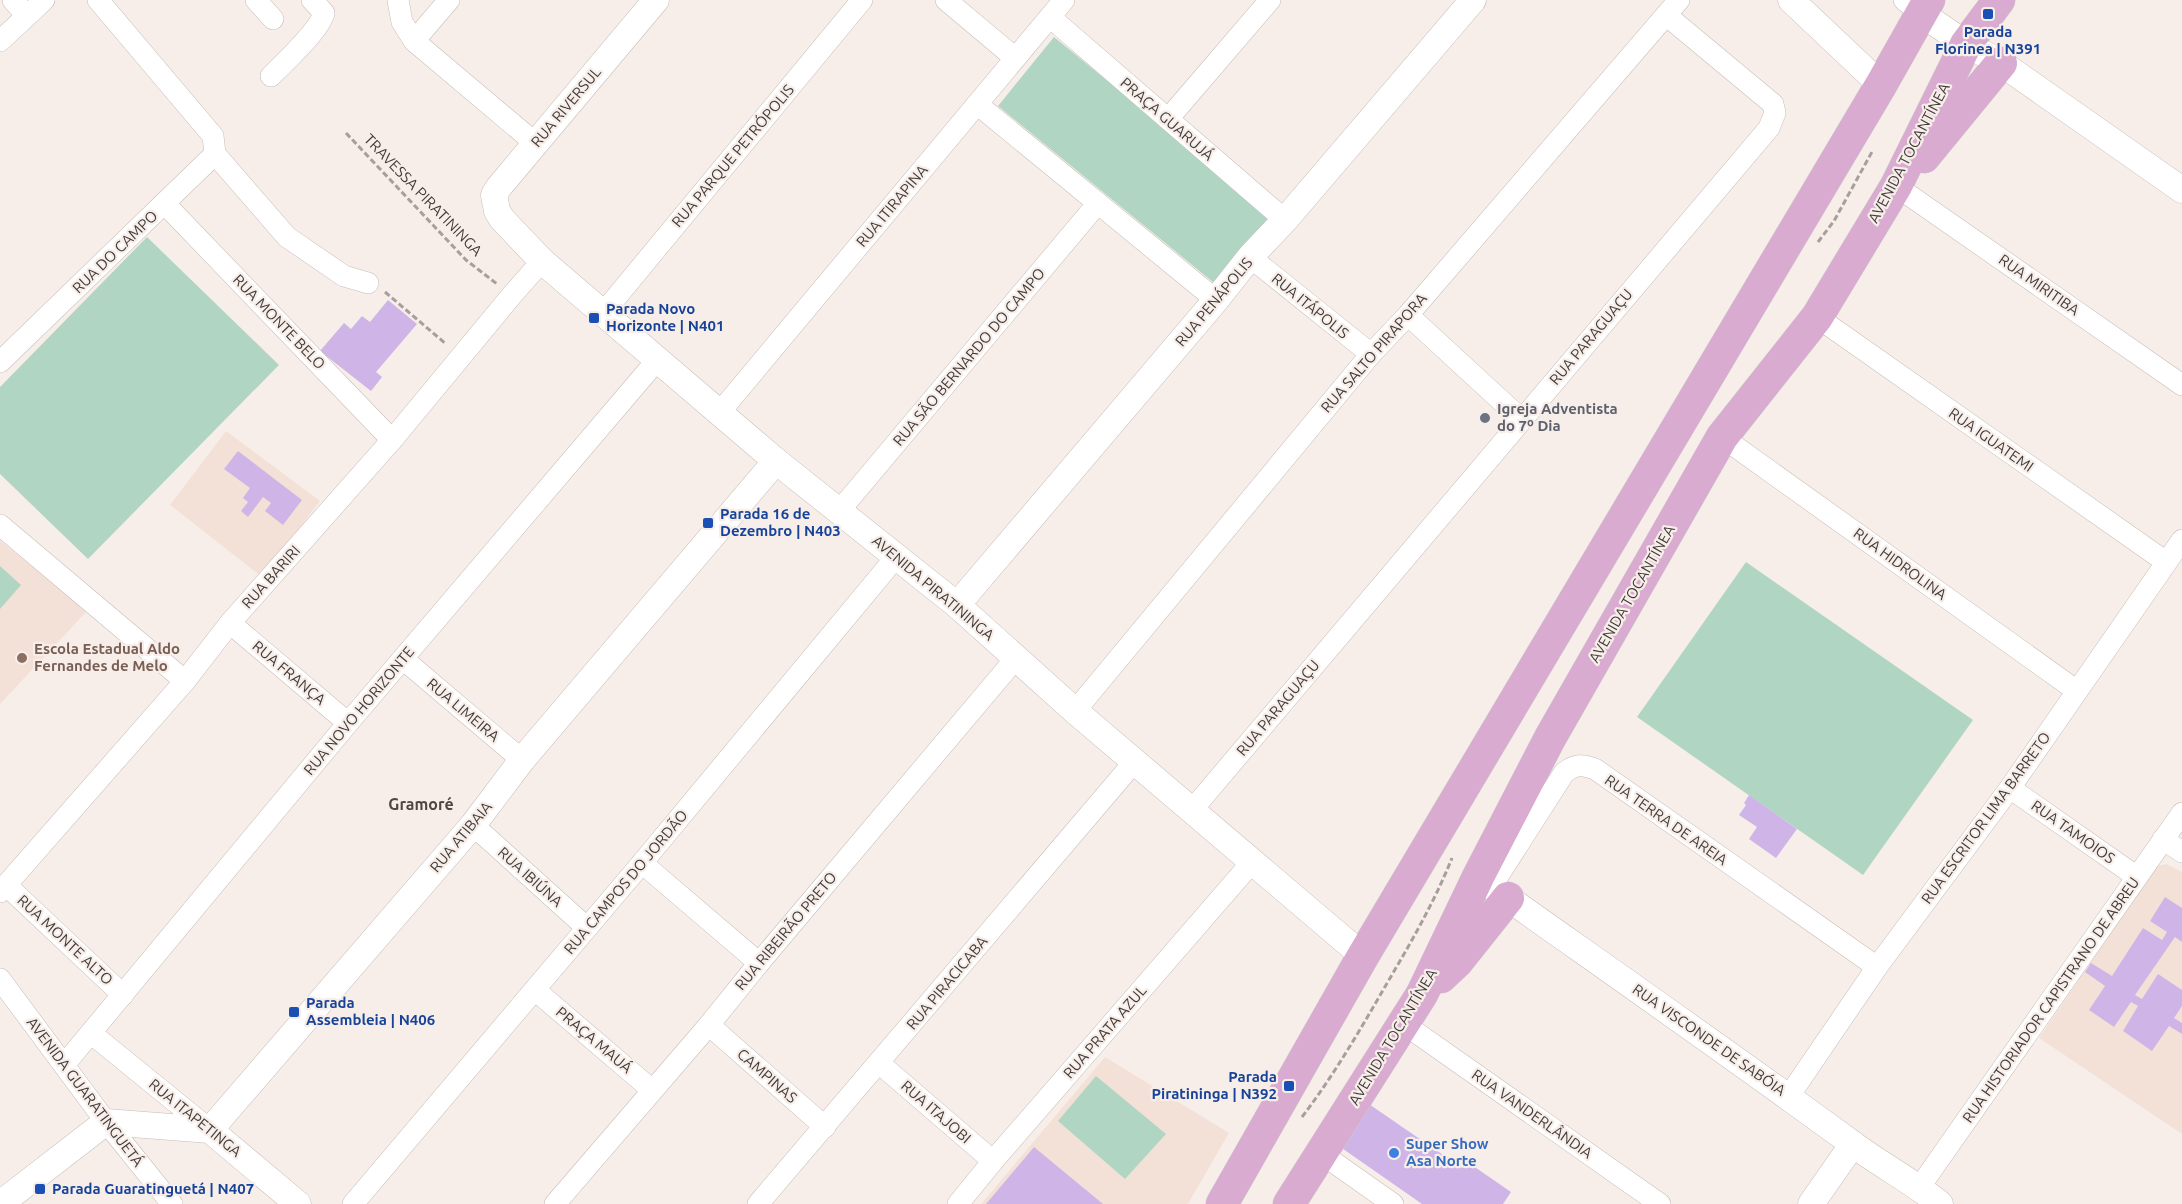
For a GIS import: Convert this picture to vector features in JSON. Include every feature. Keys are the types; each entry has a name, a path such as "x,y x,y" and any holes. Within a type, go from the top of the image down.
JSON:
{"main road":[{"name":"AVENIDA TOCANTÍNEA","path":"1289,1204 1492,887 1550,738 1722,437 1817,316 1896,186 1966,44 1999,0"},
{"path":"1222,1204 1363,956 1881,85 1918,5"},
{"path":"1896,186 1916,167 2001,63"}],"street":[{"path":"0,40 20,8 44,0"},
{"path":"98,0 287,237 344,276 368,283"},
{"path":"256,0 273,19"},
{"path":"271,76 312,33 323,18 324,14 312,0"},
{"path":"398,0 402,22 414,41 535,143"},
{"path":"414,41 449,0"},
{"name":"RUA RIVERSUL","path":"502,219 497,211 494,195 656,0"},
{"name":"RUA PARQUE PETRÓPOLIS","path":"604,312 862,0"},
{"path":"946,0 1016,58"},
{"name":"RUA ITIRAPINA","path":"720,412 1064,0"},
{"path":"1168,119 1270,0"},
{"name":"RUA PENÁPOLIS","path":"957,605 1250,257 1285,220 1473,0"},
{"path":"1799,3 1881,85"},
{"path":"1918,5 1966,44 2001,63 2182,190"},
{"name":"RUA SALTO PIRAPORA","path":"1075,711 1371,354 1408,315 1672,7"},
{"name":"RUA PARAGUAÇU","path":"1192,810 1769,128 1775,108 1773,104 1672,7"},
{"name":"PRAÇA GUARUJÁ","path":"1050,17 1285,220"},
{"path":"977,104 1216,300"},
{"name":"RUA DO CAMPO","path":"0,362 165,204 214,145"},
{"name":"RUA MIRITIBA","path":"1896,186 2182,385"},
{"name":"RUA SÃO BERNARDO DO CAMPO","path":"840,510 1098,203"},
{"name":"RUA MONTE BELO","path":"165,204 392,440"},
{"name":"AVENIDA PIRATININGA","path":"502,219 542,261 776,461 957,605 1075,711 1363,956"},
{"name":"RUA ITÁPOLIS","path":"1250,257 1371,354"},
{"name":"RUA BARIRI","path":"3,889 185,681 230,623 392,440 542,261"},
{"path":"1408,315 1521,419"},
{"name":"RUA IGUATEMI","path":"1817,316 2166,562"},
{"name":"RUA NOVO HORIZONTE","path":"64,1065 348,723 658,359"},
{"name":"RUA HIDROLINA","path":"1722,437 2077,692"},
{"name":"RUA ATIBAIA","path":"210,1130 473,825 522,760 776,461"},
{"path":"0,525 185,681"},
{"name":"RUA ESCRITOR LIMA BARRETO","path":"1789,1096 1877,967 2010,788 2182,540"},
{"name":"RUA CAMPOS DO JORDÃO","path":"353,1204 642,863 896,557"},
{"name":"RUA FRANÇA","path":"230,623 348,723"},
{"name":"RUA RIBEIRÃO PRETO","path":"555,1204 709,1026 759,963 1016,658"},
{"name":"RUA LIMEIRA","path":"404,659 522,760"},
{"name":"RUA PIRACICABA","path":"758,1204 1135,761"},
{"name":"RUA TERRA DE AREIA","path":"1492,887 1564,773 1573,765 1583,764 1595,769 1877,967"},
{"name":"RUA TAMOIOS","path":"2010,788 2137,877"},
{"name":"RUA HISTORIADOR CAPISTRANO DE ABREU","path":"1919,1188 2182,813"},
{"name":"RUA IBIÚNA","path":"473,825 587,928"},
{"path":"2163,839 2182,852"},
{"name":"RUA PRATA AZUL","path":"958,1204 1252,861"},
{"path":"642,863 759,963"},
{"name":"RUA VISCONDE DE SABÓIA","path":"1492,887 1940,1204"},
{"name":"RUA MONTE ALTO","path":"3,889 123,995"},
{"name":"PRAÇA MAUÁ","path":"535,990 652,1090"},
{"name":"AVENIDA GUARATINGUETÁ","path":"4,992 172,1204"},
{"name":"RUA VANDERLÂNDIA","path":"1404,1024 1660,1204"},
{"name":"CAMPINAS","path":"709,1026 825,1127"},
{"name":"RUA ITAPETINGA","path":"92,1034 298,1204"},
{"name":"RUA ITAJOBI","path":"879,1063 993,1161"},
{"path":"0,1204 106,1122 210,1130"},
{"path":"1811,1204 1853,1144"},
{"path":"1322,1154 1394,1204"}],"path":[{"name":"TRAVESSA PIRATININGA","path":"346,133 466,260 512,295"},
{"path":"368,283 379,287 461,356"}],"shaded area":[{"path":"226,431 320,501 262,577 170,505"},
{"name":"Escola Estadual Aldo Fernandes de Melo","path":"0,541 87,611 0,704"},
{"path":"2166,864 2182,872 2182,1134 2039,1038 2157,866"},
{"path":"1105,1057 1229,1133 1188,1204 981,1204"}],"green space":[{"path":"1054,37 1275,218 1219,287 998,106"},
{"path":"147,237 279,365 88,559 0,474 0,387"},
{"path":"1746,562 1973,720 1863,875 1637,717"},
{"path":"0,566 21,585 0,609"},
{"path":"1096,1076 1166,1134 1125,1179 1058,1121"}],"building":[{"path":"388,300 417,324 376,372 382,377 371,391 320,351 344,323 351,329 362,316 370,322"},
{"path":"238,451 302,500 283,525 265,511 271,503 263,497 248,517 241,511 248,502 243,498 250,488 224,469"},
{"path":"1749,795 1797,829 1776,858 1749,839 1757,827 1739,815"},
{"path":"2165,897 2182,908 2182,942 2175,937 2135,995 2142,999 2158,974 2182,990 2182,1006 2174,1018 2182,1023 2182,1034 2169,1026 2152,1051 2123,1031 2138,1006 2131,1002 2114,1027 2089,1010 2105,986 2085,972 2091,963 2112,976 2143,928 2162,940 2167,932 2150,921"},
{"name":"Super Show Asa Norte","path":"1366,1102 1462,1168 1466,1161 1511,1192 1503,1204 1422,1204 1336,1144"},
{"path":"1034,1147 1103,1204 986,1204"}],"place":[{"name":"Parada Florinea | N391","path":"1988,14"},
{"name":"Parada Novo Horizonte | N401","path":"594,318"},
{"name":"Igreja Adventista do 7º Dia","path":"1485,418"},
{"name":"Parada 16 de Dezembro | N403","path":"708,523"},
{"name":"Escola Estadual Aldo Fernandes de Melo","path":"22,658"},
{"name":"Parada Assembleia | N406","path":"294,1012"},
{"name":"Parada Piratininga | N392","path":"1289,1086"},
{"name":"Super Show Asa Norte","path":"1394,1153"},
{"name":"Parada Guaratinguetá | N407","path":"40,1189"}],"district":[{"name":"Gramoré","path":"421,804"}]}
